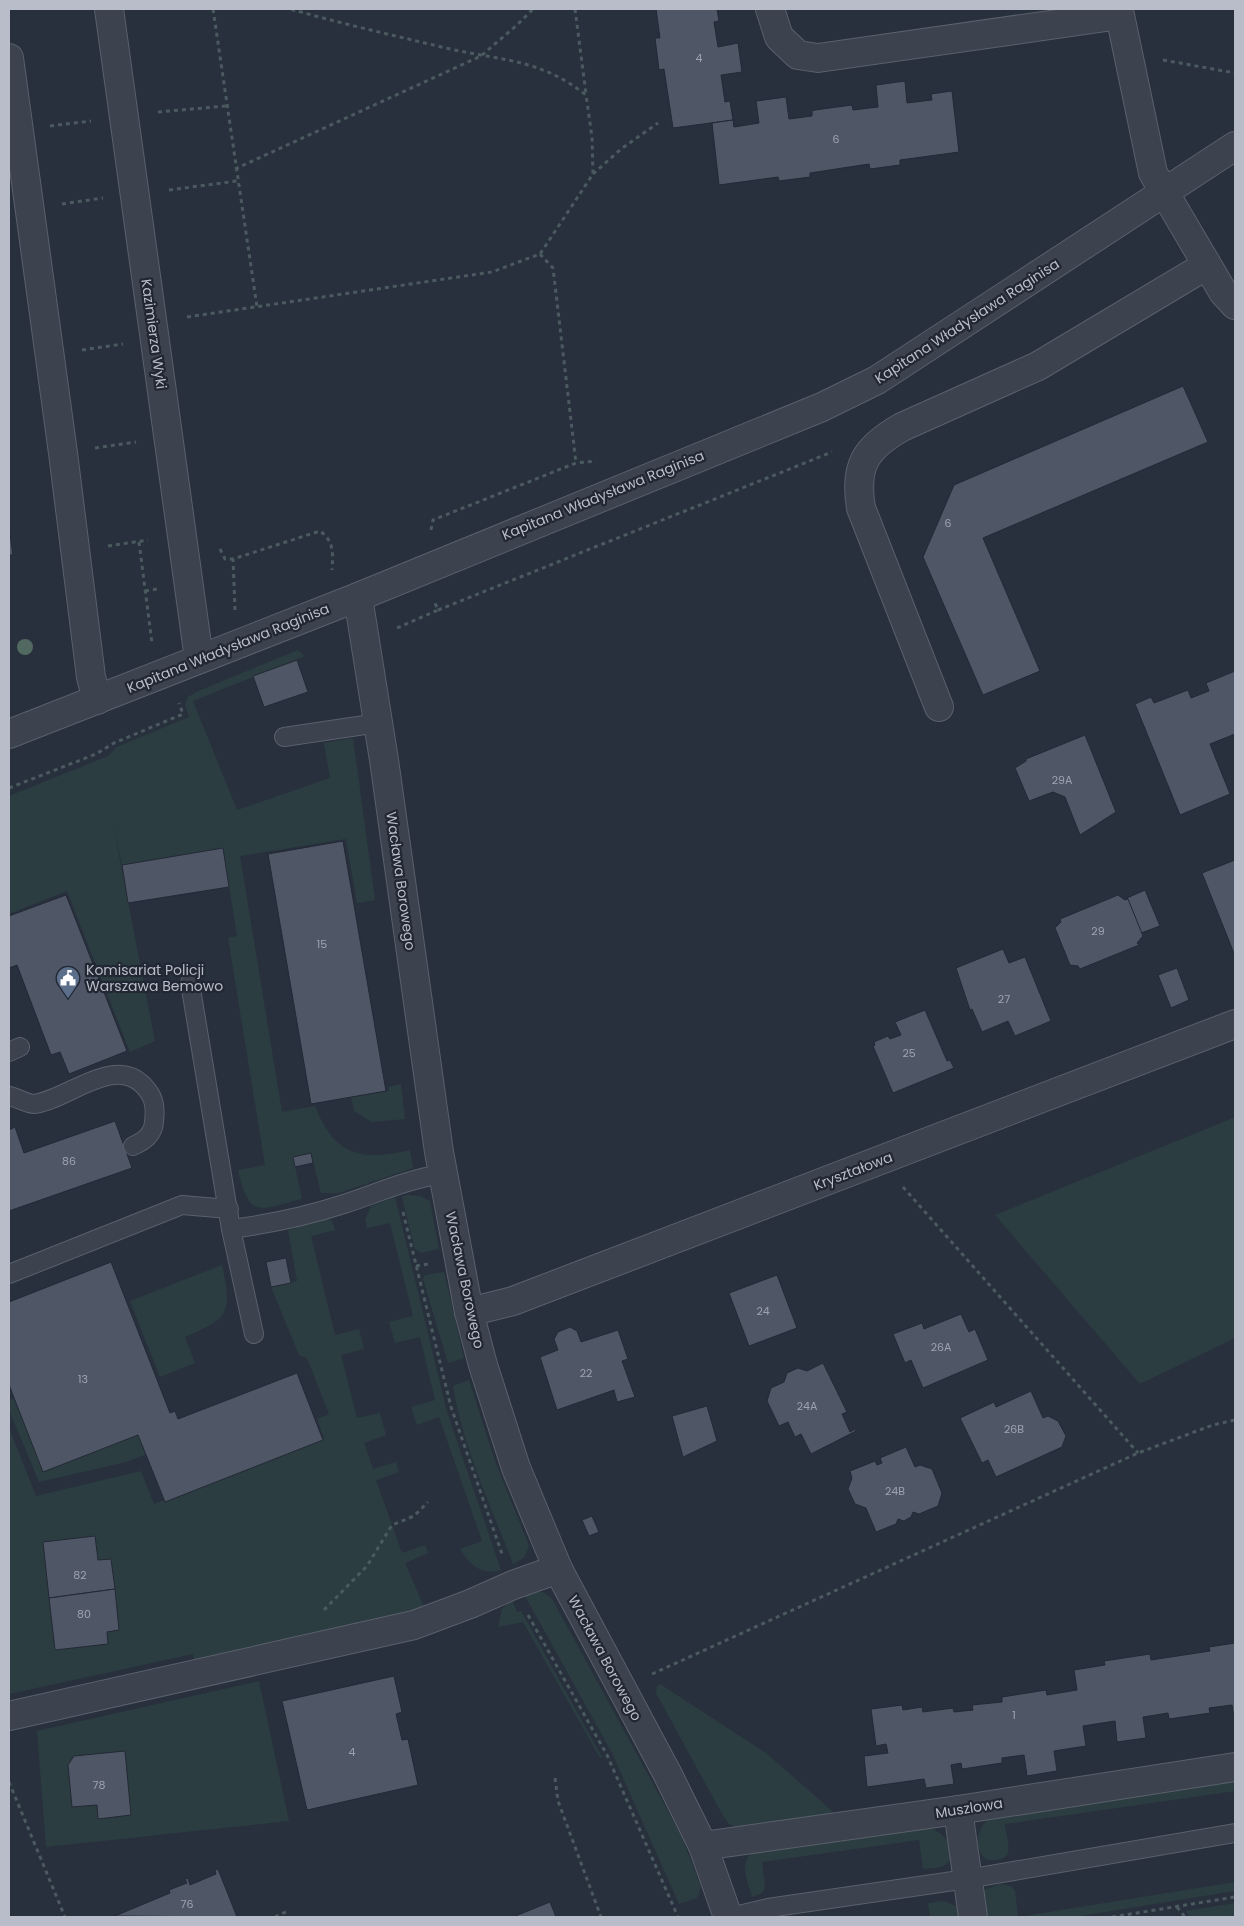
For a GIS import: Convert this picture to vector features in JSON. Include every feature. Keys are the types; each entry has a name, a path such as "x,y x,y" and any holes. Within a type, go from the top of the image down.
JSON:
{"street":[{"name":"Kazimierza Wyki","path":"109,9 199,659"},
{"path":"770,9 779,37 798,55 818,58 1120,15 1153,173 1223,292 1235,305"},
{"path":"9,58 50,354 91,677 97,700"},
{"name":"Kapitana Władysława Raginisa","path":"9,734 358,596 822,406 877,380 1235,146"},
{"path":"938,707 861,508 858,486 861,470 868,455 881,439 902,427 1038,366 1207,265"},
{"name":"Wacława Borowego","path":"358,596 444,1174 469,1312 483,1365 516,1468 558,1569 703,1846 729,1917"},
{"name":"Kryształowa","path":"469,1312 513,1300 1235,1024"},
{"path":"9,1716 414,1625 470,1604 512,1584 558,1569"},
{"name":"Muszlowa","path":"703,1846 958,1810 1235,1767"},
{"path":"958,1810 966,1879 973,1917"}],"lane":[{"path":"284,737 378,723"},
{"path":"190,983 232,1229 254,1334"},
{"path":"9,1096 33,1104 113,1074 134,1076 152,1094 156,1109 154,1128 145,1140 132,1146"},
{"path":"232,1229 277,1223 345,1204 419,1178 444,1174"},
{"path":"9,1274 182,1206 229,1209"},
{"path":"729,1917 768,1908 966,1879 1235,1833"}],"path":[{"path":"213,9 235,169 257,307"},
{"path":"290,9 343,24 481,56 514,60 538,66 566,79 586,95"},
{"path":"235,169 481,56 533,9"},
{"path":"575,9 592,137 593,174"},
{"path":"1128,53 1235,73"},
{"path":"158,112 226,106"},
{"path":"19,130 92,120"},
{"path":"187,317 492,272 540,254 593,174 621,149 658,122"},
{"path":"169,190 237,181"},
{"path":"29,208 105,198"},
{"path":"540,254 553,268 576,463"},
{"path":"50,354 128,343"},
{"path":"438,610 864,438 873,436 881,439"},
{"path":"63,453 144,441"},
{"path":"430,534 433,520 576,463 602,461"},
{"path":"235,613 232,559 320,531 329,538 333,551 332,570"},
{"path":"75,552 149,540"},
{"path":"139,542 152,644"},
{"path":"9,788 96,754 114,743 183,714 178,700"},
{"path":"903,1186 1138,1453"},
{"path":"621,1688 1138,1453 1213,1425 1235,1420"},
{"path":"322,1612 367,1566 392,1526 414,1516 428,1502"},
{"path":"555,1778 558,1801 601,1917"},
{"path":"9,1782 65,1917"},
{"path":"1112,1917 1235,1897"},
{"path":"1178,1907 1185,1917"},
{"path":"275,1917 288,1911"}],"shaded area":[{"path":"298,650 305,656 193,701 237,810 330,778 324,743 353,738 375,900 357,903 346,839 240,856 282,1112 315,1106 331,1135 340,1145 351,1151 377,1155 410,1150 413,1168 339,1193 321,1193 311,1153 293,1157 302,1199 266,1208 252,1204 242,1186 238,1170 265,1165 228,938 237,936 223,848 122,865 113,824 155,1041 130,1052 67,891 9,914 9,796 108,756 117,747 189,717 185,705 188,697 196,692"},
{"path":"401,1084 405,1119 372,1122 354,1111 351,1097 389,1091 388,1087"},
{"path":"1235,1118 1235,1338 1140,1384 995,1215"},
{"path":"407,1195 420,1196 430,1201 439,1249 421,1253 415,1249 402,1197"},
{"path":"395,1197 447,1412 501,1570 488,1572 477,1568 460,1549 482,1541 439,1417 417,1425 411,1407 435,1400 420,1337 395,1343 389,1322 413,1316 390,1223 367,1228 365,1220 371,1206"},
{"path":"325,1218 332,1221 335,1230 311,1236 335,1335 359,1329 364,1349 341,1355 357,1418 380,1413 386,1435 364,1443 373,1469 396,1462 399,1472 376,1480 402,1553 425,1545 428,1553 405,1563 425,1609 194,1660 193,1654 9,1694 9,1428 36,1496 141,1471 154,1504 324,1438 317,1419 329,1414 307,1358 299,1355 271,1287 297,1281 288,1230"},
{"path":"222,1265 227,1294 227,1304 224,1312 211,1324 185,1337 195,1363 160,1377 130,1301"},
{"path":"444,1272 464,1358 448,1363 423,1279 425,1275"},
{"path":"469,1380 495,1461 529,1546 524,1558 513,1564 470,1453 457,1408 453,1386"},
{"path":"16,1398 138,1431 147,1454 126,1462 39,1482 9,1410 9,1400"},
{"path":"535,1591 545,1593 552,1599 681,1835 701,1887 697,1898 679,1904 612,1753 524,1594"},
{"path":"512,1600 517,1612 521,1611 602,1757 600,1758 523,1622 498,1627 502,1609"},
{"path":"259,1681 289,1821 46,1847 37,1731"},
{"path":"660,1684 766,1753 838,1816 739,1829 729,1824 656,1693 657,1686"},
{"path":"1235,1778 1235,1791 1005,1824 1008,1845 1007,1855 997,1860 987,1860 979,1850 979,1833 990,1817"},
{"path":"926,1828 939,1833 949,1843 952,1856 943,1866 923,1869 919,1840 762,1862 765,1887 762,1893 752,1897 745,1868 748,1857 752,1852"},
{"path":"1235,1882 1235,1891 1074,1917 1018,1917"},
{"path":"1000,1884 1011,1886 1015,1891 1018,1917 986,1917 982,1895 984,1890"},
{"path":"944,1901 958,1907 961,1917 930,1917 928,1903"},
{"path":"1235,1903 1235,1917 1190,1917 1186,1911"}],"building":[{"path":"656,9 717,9 719,21 714,22 718,47 738,43 742,72 721,75 725,102 730,101 733,120 673,128 664,69 659,70 655,38 660,38"},
{"path":"905,81 907,103 932,100 931,94 952,91 959,152 900,160 900,165 870,169 869,164 810,173 810,177 779,181 778,177 719,185 712,123 733,120 734,127 759,123 756,101 786,97 789,119 812,116 812,111 815,110 852,105 853,110 878,107 876,85"},
{"path":"1183,386 1208,442 983,538 1040,671 983,695 923,557 954,485"},
{"path":"9,527 13,555 9,555"},
{"path":"297,660 308,692 264,707 253,676"},
{"path":"1235,671 1235,734 1210,744 1230,794 1180,815 1135,704 1151,697 1154,703 1188,690 1191,698 1209,691 1206,683"},
{"path":"1085,735 1116,812 1080,835 1065,797 1053,792 1029,801 1015,768 1026,761 1026,759"},
{"path":"343,841 386,1091 311,1104 268,854"},
{"path":"223,848 229,887 128,903 122,865"},
{"path":"1235,860 1235,956 1202,873"},
{"path":"1145,890 1160,926 1141,933 1127,898"},
{"name":"Komisariat Policji Warszawa Bemowo","path":"66,895 127,1051 69,1074 60,1052 51,1055 17,965 9,968 9,916"},
{"path":"1118,895 1125,900 1128,899 1143,936 1137,943 1139,945 1080,969 1078,966 1070,965 1055,928 1061,922 1060,919"},
{"path":"1003,949 1009,963 1025,957 1051,1021 1015,1036 1008,1021 982,1032 972,1009 970,1010 956,968"},
{"path":"1177,968 1189,1000 1171,1008 1158,975"},
{"path":"925,1010 947,1061 950,1060 954,1068 893,1093 873,1046 875,1045 874,1042 888,1036 890,1039 901,1035 895,1022"},
{"path":"115,1121 132,1168 9,1211 9,1130 15,1127 24,1153"},
{"path":"311,1153 313,1163 295,1167 293,1157"},
{"path":"286,1258 291,1283 271,1287 266,1262"},
{"path":"111,1262 170,1413 175,1411 178,1419 297,1373 323,1440 165,1502 138,1435 43,1472 9,1385 9,1302"},
{"path":"777,1275 797,1328 749,1346 729,1293"},
{"path":"961,1314 969,1332 975,1329 988,1360 923,1388 911,1360 905,1363 893,1334 922,1323 924,1329"},
{"path":"570,1327 577,1331 581,1342 618,1330 628,1359 622,1361 635,1397 617,1402 614,1390 557,1410 540,1357 558,1350 554,1339 558,1332"},
{"path":"823,1363 847,1412 842,1414 850,1432 855,1429 856,1431 811,1454 801,1434 795,1437 788,1422 779,1426 767,1401 771,1388 784,1382 787,1373 798,1368 807,1371"},
{"path":"1031,1391 1043,1418 1048,1416 1058,1421 1066,1436 1062,1447 996,1477 988,1460 982,1463 960,1418 994,1402 996,1407"},
{"path":"707,1406 717,1441 683,1457 672,1416"},
{"path":"906,1447 915,1467 920,1465 932,1469 942,1493 938,1506 919,1514 913,1512 911,1517 904,1521 898,1519 896,1524 876,1532 866,1508 855,1504 848,1489 852,1478 850,1471 875,1461 877,1465 882,1463 880,1458"},
{"path":"592,1516 599,1532 589,1536 582,1520"},
{"path":"95,1536 98,1560 111,1559 115,1589 49,1598 43,1542"},
{"path":"115,1589 119,1630 107,1632 108,1644 55,1650 49,1598"},
{"path":"1235,1643 1235,1725 1232,1705 1209,1708 1210,1713 1169,1719 1168,1713 1143,1717 1146,1738 1117,1742 1115,1721 1083,1726 1086,1746 1054,1751 1057,1771 1027,1776 1024,1755 1002,1758 1002,1763 962,1769 961,1763 951,1765 954,1784 926,1788 924,1779 867,1787 864,1756 888,1753 886,1744 876,1746 871,1709 902,1705 903,1710 922,1707 923,1712 953,1708 954,1712 973,1710 972,1705 1002,1702 1002,1697 1046,1690 1047,1695 1077,1690 1074,1670 1105,1665 1104,1661 1150,1654 1151,1660 1210,1651 1209,1647"},
{"path":"394,1676 402,1712 396,1714 402,1740 408,1739 418,1785 307,1810 282,1701"},
{"path":"125,1751 131,1815 98,1819 97,1805 72,1807 68,1765 74,1756"},
{"path":"218,1869 237,1917 115,1916 170,1893 169,1890 187,1883 185,1879 188,1878 190,1885 216,1874 215,1870"},
{"path":"550,1902 556,1917 513,1917"}],"place":[{"name":"Komisariat Policji Warszawa Bemowo","path":"68,999"}]}
